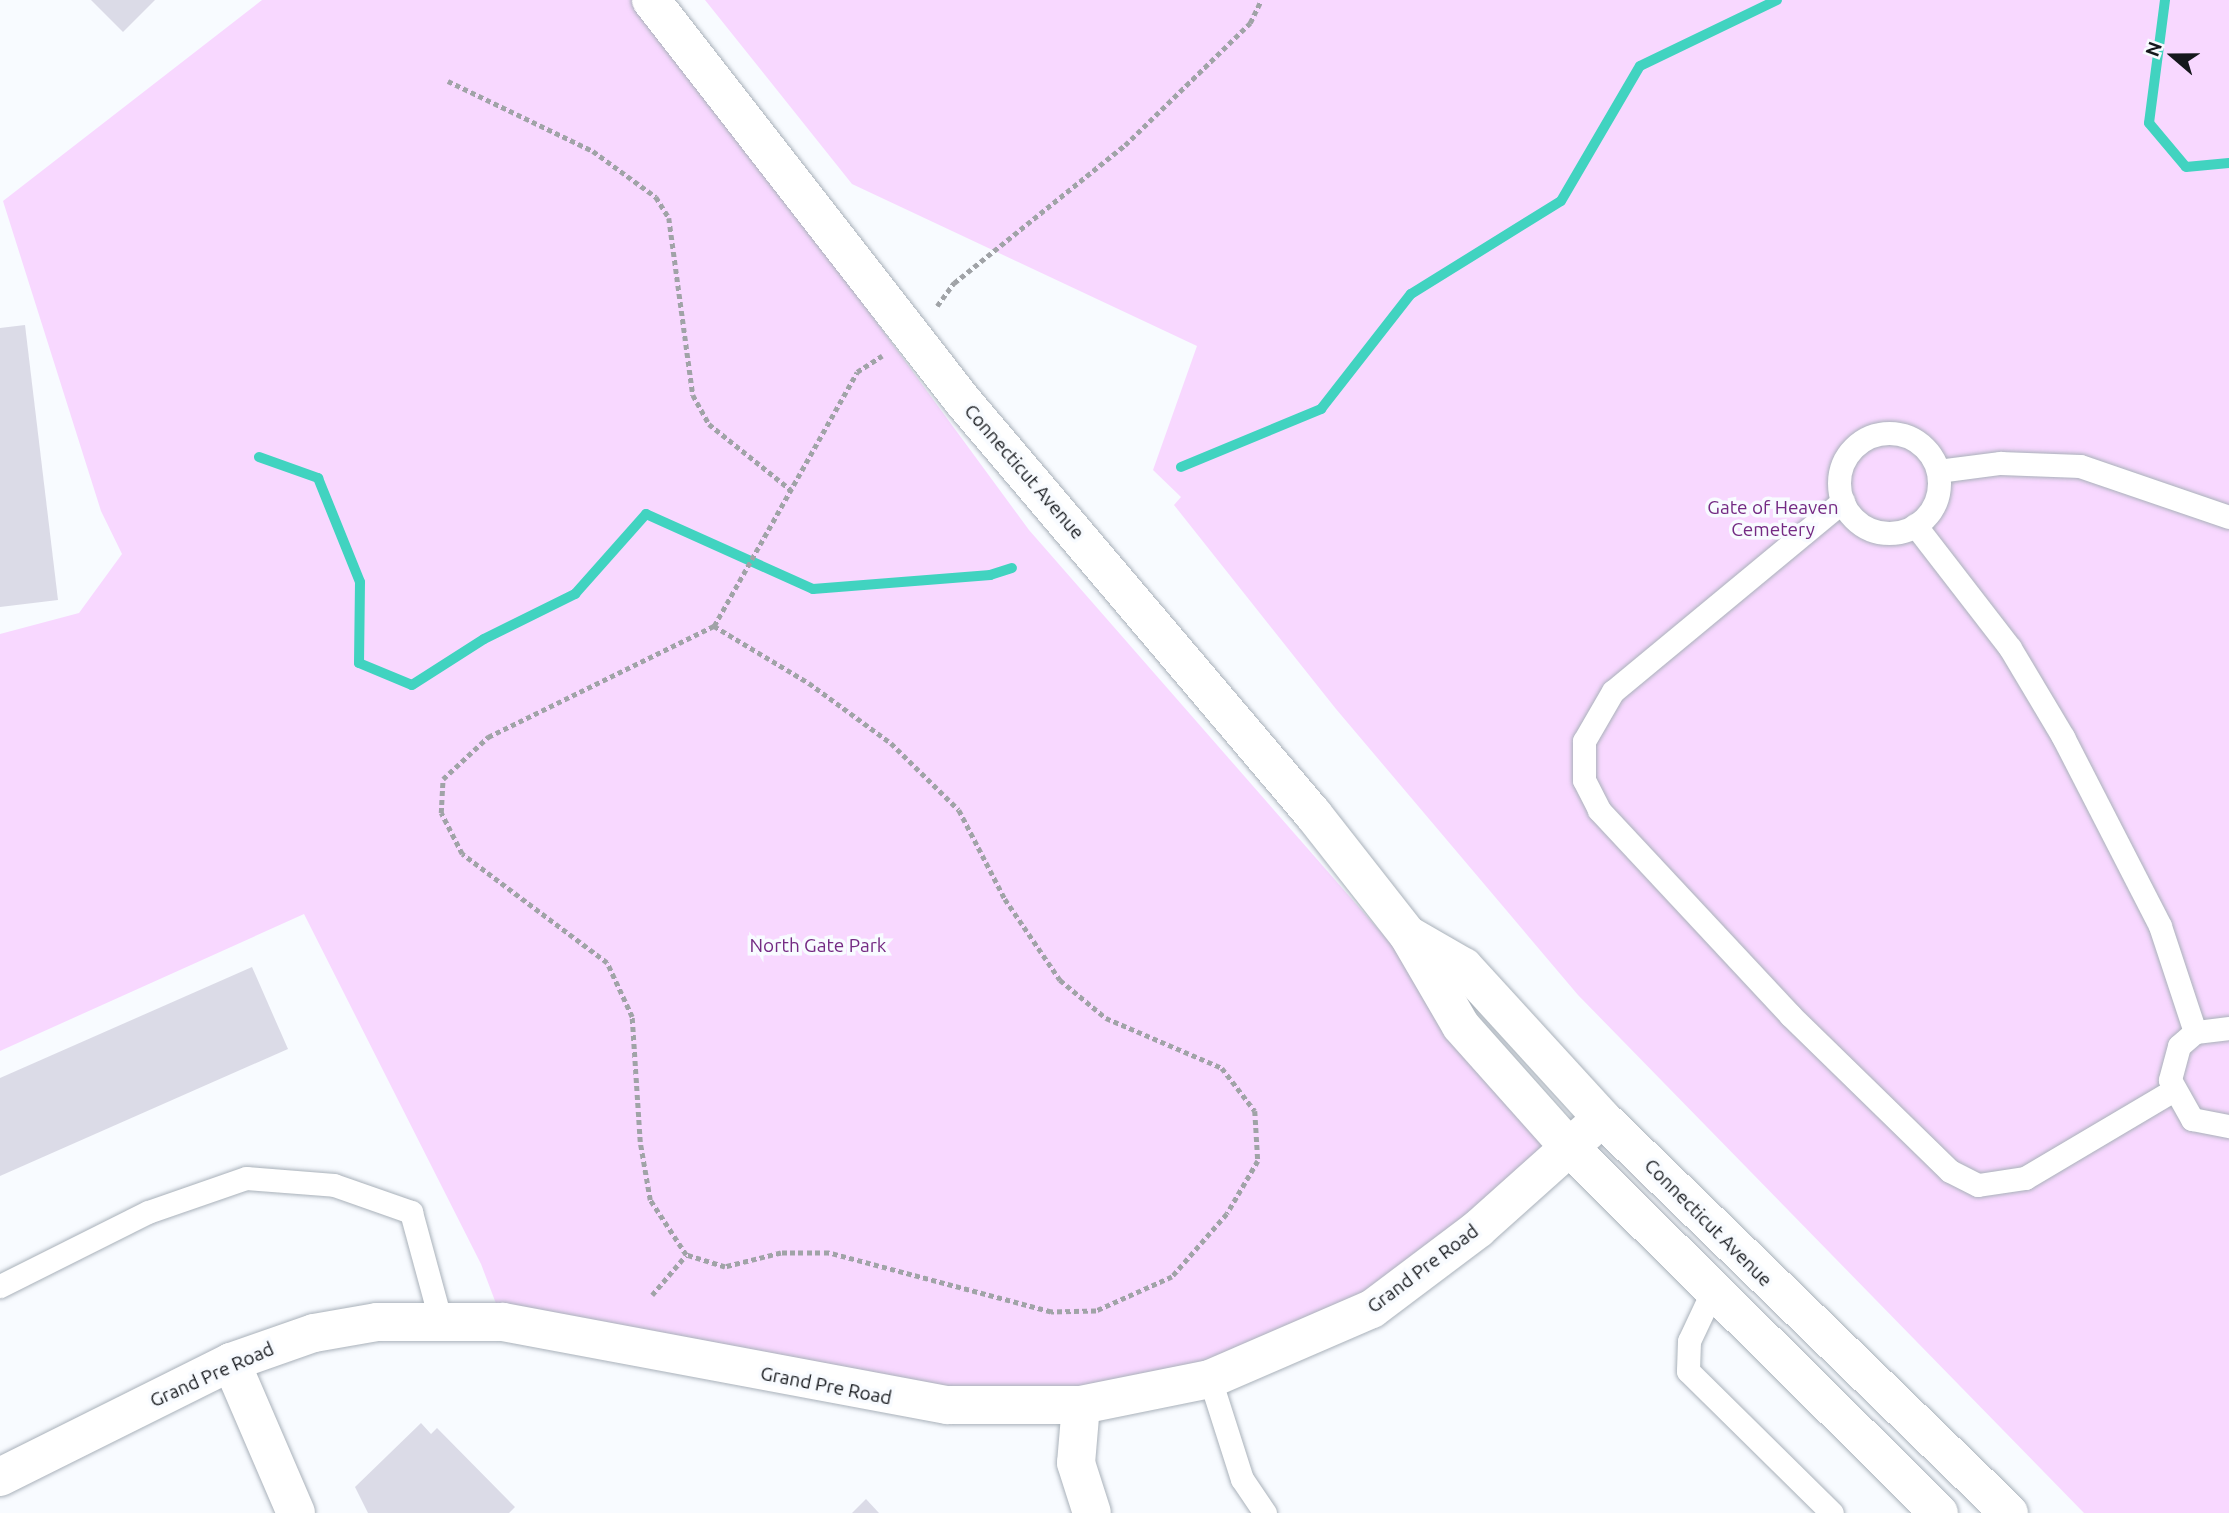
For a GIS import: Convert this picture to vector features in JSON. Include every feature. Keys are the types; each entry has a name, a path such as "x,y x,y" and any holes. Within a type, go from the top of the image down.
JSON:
{"main road":[{"name":"Connecticut Avenue","path":"651,0 913,337 1408,935 1461,1027 1567,1145 1939,1513"},
{"name":"Connecticut Avenue","path":"1408,935 1464,967 1602,1118 2009,1513"},
{"name":"Grand Pre Road","path":"0,1477 231,1362 314,1333 440,1319 527,1326 898,1399 1081,1405 1210,1379 1372,1309 1478,1229 1567,1145 1602,1118"},
{"path":"231,1362 296,1513"},
{"path":"1081,1405 1076,1463 1092,1513"}],"lane":[{"path":"1881,432 1922,443 1938,471 1937,497 1915,525 1883,533 1861,525 1843,501 1840,468 1848,453 1881,432"},
{"path":"1938,471 2000,463 2080,466 2229,517"},
{"path":"1843,501 1613,691 1584,741 1584,780 1599,810 1790,1015 1950,1171 1979,1185 2025,1178 2172,1091"},
{"path":"1915,525 2010,648 2063,737 2160,926 2195,1032"},
{"path":"2229,1028 2195,1032 2172,1062 2172,1091 2192,1119 2229,1126"},
{"path":"0,1286 148,1212 246,1178 334,1185 411,1212 440,1319"},
{"path":"1713,1290 1686,1355 1701,1388 1832,1513"},
{"path":"1686,1355 1843,1513"},
{"path":"1210,1379 1242,1479 1265,1513"}],"path":[{"path":"714,626 809,683 891,743 959,810 1005,899 1060,980 1106,1018 1222,1068 1255,1111 1258,1161 1227,1214 1172,1277 1096,1311 1051,1312 828,1253 781,1253 725,1268 685,1255 650,1200 640,1142 632,1017 607,963 463,855 441,813 443,779 488,737 714,626 857,372 913,337 954,283 1125,145 1250,23 1261,0"},
{"path":"448,81 593,151 656,197 669,218 694,395 709,424 791,490"},
{"path":"652,1296 685,1255"}],"green space":[{"name":"North Gate Park","path":"262,0 640,0 1029,530 1567,1145 1372,1309 1081,1405 503,1322 481,1264 304,914 0,1051 0,634 79,613 122,554 101,511 3,201"},
{"name":"Gate of Heaven Cemetery","path":"705,0 2229,0 2229,1513 2084,1513 1578,995 1336,709 1174,505 1181,497 1153,470 1197,346 852,184"}],"building":[{"path":"91,0 155,0 123,32"},
{"path":"25,325 58,600 0,607 0,328"},
{"path":"252,967 288,1049 0,1176 0,1078"},
{"path":"421,1423 431,1434 437,1428 515,1507 509,1513 368,1513 355,1487"},
{"path":"866,1499 879,1513 852,1513"}],"waterway":[{"path":"1181,467 1321,409 1411,294 1561,201 1640,66 1777,0"},
{"path":"2165,0 2149,123 2186,167 2229,163"},
{"path":"259,457 318,478 360,582 359,663 412,685 484,639 575,594 646,514 813,589 990,575 1012,568"}]}
